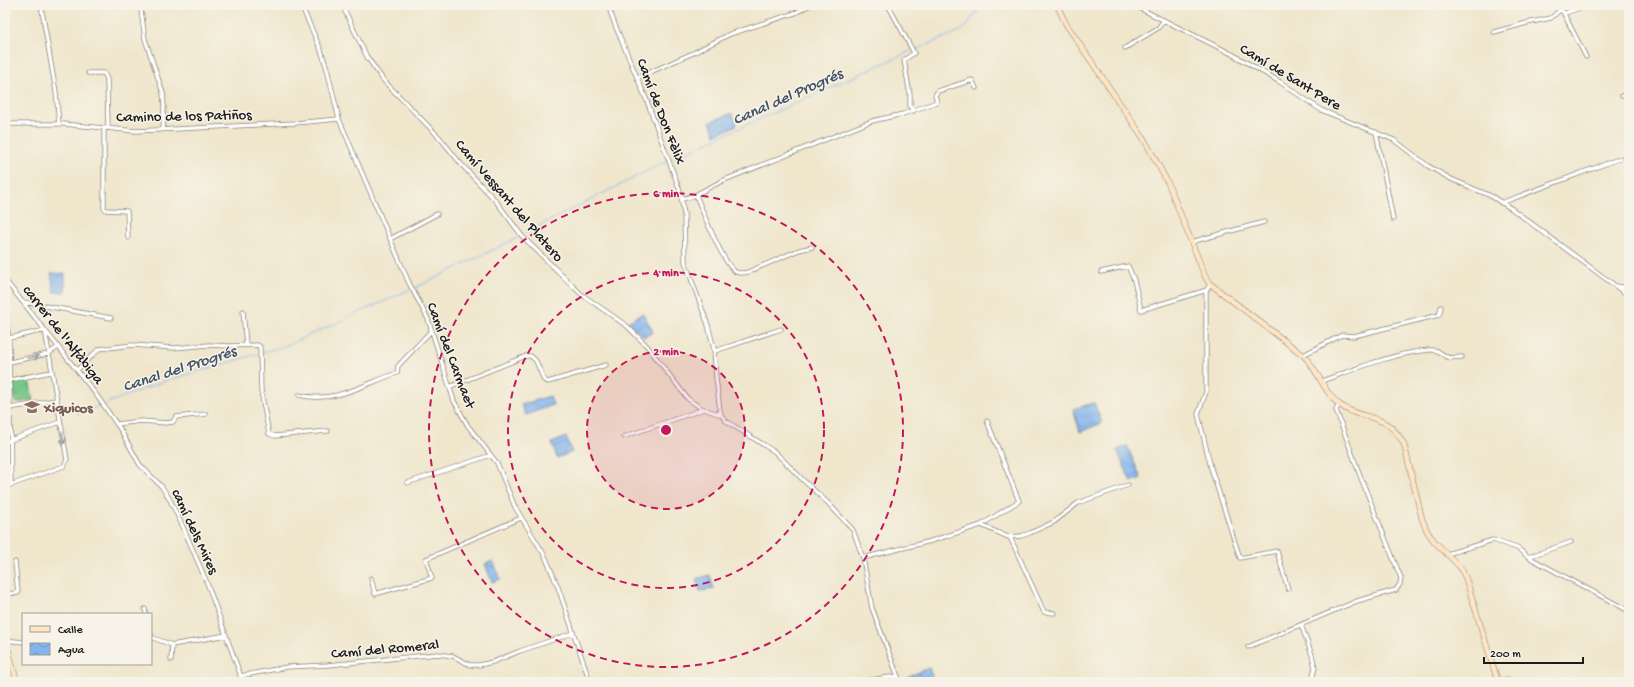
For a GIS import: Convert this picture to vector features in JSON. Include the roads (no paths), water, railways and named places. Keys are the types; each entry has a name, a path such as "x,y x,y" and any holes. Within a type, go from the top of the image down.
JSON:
{"main road":[{"path":"1057,5 1066,24 1144,139 1168,183 1205,276 1210,284 1303,355 1313,366 1326,390 1339,404 1346,409 1384,422 1393,428 1399,436 1404,444 1422,519 1434,541 1461,568 1466,579 1498,681"},
{"path":"5,639 17,682"}],"street":[{"path":"41,5 56,92 59,124"},
{"path":"139,5 145,39 163,93 163,130"},
{"name":"Camí del Carmaet","path":"301,5 325,62 339,119 409,283 428,319 449,387 457,406 468,426 491,454 502,473 515,507 539,545 551,570 590,682"},
{"name":"Camí Vessant del Platero","path":"342,5 367,57 384,80 438,136 461,164 495,200 522,236 581,294 626,326 647,346 688,399 704,409 722,415"},
{"name":"Camí de Don Fèlix","path":"608,5 680,190 684,214 685,262 708,325 714,351 716,378 722,415"},
{"path":"637,78 693,53 730,34 795,13 810,5"},
{"path":"888,5 914,53 904,60 910,95 910,106 913,110"},
{"name":"Camí de Sant Pere","path":"1133,5 1232,54 1280,82 1321,110 1342,120 1394,140 1428,166 1501,203 1629,296"},
{"path":"1557,5 1563,11 1586,57"},
{"path":"1494,32 1551,18 1563,11 1589,5"},
{"path":"1125,48 1158,28 1164,20"},
{"path":"88,73 104,73 107,79 104,208 106,210 127,211 128,238"},
{"path":"682,199 696,195 722,181 872,121 936,102 935,95 938,91 972,80 976,88"},
{"path":"1622,96 1629,92"},
{"name":"Camino de los Patiños","path":"5,124 59,124 136,131 295,124 339,119"},
{"path":"1376,132 1393,220"},
{"path":"1501,203 1621,158"},
{"path":"696,195 716,242 735,271 741,273 748,272 799,250 812,247"},
{"path":"390,239 437,214"},
{"path":"1191,242 1264,222"},
{"path":"1102,272 1128,266 1134,280 1141,310 1207,290"},
{"name":"carrer de l'Alfàbiga","path":"5,280 24,302 103,404"},
{"path":"1210,284 1207,290 1205,310 1206,392 1198,414 1211,468 1240,558 1277,551 1288,589"},
{"path":"1615,285 1629,288"},
{"path":"24,302 111,318"},
{"path":"1303,355 1342,335 1354,336 1439,315 1441,307"},
{"path":"243,311 246,345"},
{"path":"5,315 7,362 10,381 11,484"},
{"path":"714,351 781,329"},
{"path":"5,487 64,466 67,460 45,330 7,339"},
{"path":"299,395 311,398 335,396 397,373 398,366 432,330"},
{"path":"77,370 99,349 132,345 174,348 258,345 260,347 261,391 269,434 276,436 328,431"},
{"path":"7,362 48,354 58,347"},
{"path":"1322,382 1368,365 1426,350 1437,350 1450,358 1462,357"},
{"path":"449,387 526,356 531,356 536,361 544,380 548,382 606,365"},
{"path":"5,382 51,372"},
{"path":"10,408 56,400"},
{"name":"camí dels Mires","path":"103,404 117,424 140,465 162,487 170,500 207,583 243,682"},
{"path":"1248,647 1357,601 1396,590 1400,584 1401,578 1361,478 1336,410 1339,404"},
{"path":"623,437 704,409"},
{"path":"117,424 141,421 166,424 173,422 176,417 206,414"},
{"path":"722,415 726,421 775,452 829,504 853,530 863,558 872,608 900,682"},
{"path":"5,417 10,416"},
{"path":"863,558 981,525 1019,501 987,421"},
{"path":"5,442 60,422"},
{"path":"407,483 491,454"},
{"path":"981,525 1010,537 1030,533 1054,522 1078,503 1128,485"},
{"path":"370,578 375,594 432,578 426,559 521,518"},
{"path":"1010,537 1044,612 1054,613"},
{"path":"1447,554 1493,540 1518,548 1528,557 1629,611"},
{"path":"1528,557 1571,542"},
{"path":"5,594 18,593 16,562"},
{"path":"145,609 146,613"},
{"path":"1301,625 1315,668 1311,682"},
{"name":"Camí del Romeral","path":"240,676 287,667 321,666 438,654 453,656 470,665 479,665 492,662 573,633"},
{"path":"152,637 172,645 226,636"},
{"path":"5,639 22,642"},
{"path":"171,660 172,645"},
{"path":"855,682 898,676"},
{"path":"1498,681 1541,682"}],"water":[{"path":"732,113 737,125 715,135 710,122"},
{"path":"51,273 65,274 65,292 54,292"},
{"path":"643,313 653,332 644,337 628,322"},
{"path":"550,396 553,405 526,415 521,405"},
{"path":"1094,403 1102,423 1080,432 1073,409"},
{"path":"566,437 572,452 557,458 552,443"},
{"path":"1127,446 1141,478 1131,482 1117,450"},
{"path":"493,561 501,579 492,582 485,564"},
{"path":"710,575 714,589 700,591 696,579"},
{"path":"929,668 934,682 909,682 907,677"}],"waterway":[{"name":"Canal del Progrés","path":"915,50 965,28 982,5"},
{"name":"Canal del Progrés","path":"673,158 911,51"},
{"name":"Canal del Progrés","path":"523,234 667,161"},
{"name":"Canal del Progrés","path":"415,288 519,237"},
{"name":"Canal del Progrés","path":"263,352 283,347 409,290"},
{"name":"Canal del Progrés","path":"107,403 165,381 258,354"},
{"name":"Canal del Progrés","path":"78,414 102,405"}],"place":[{"name":"Xiquicos","path":"32,407"}]}
